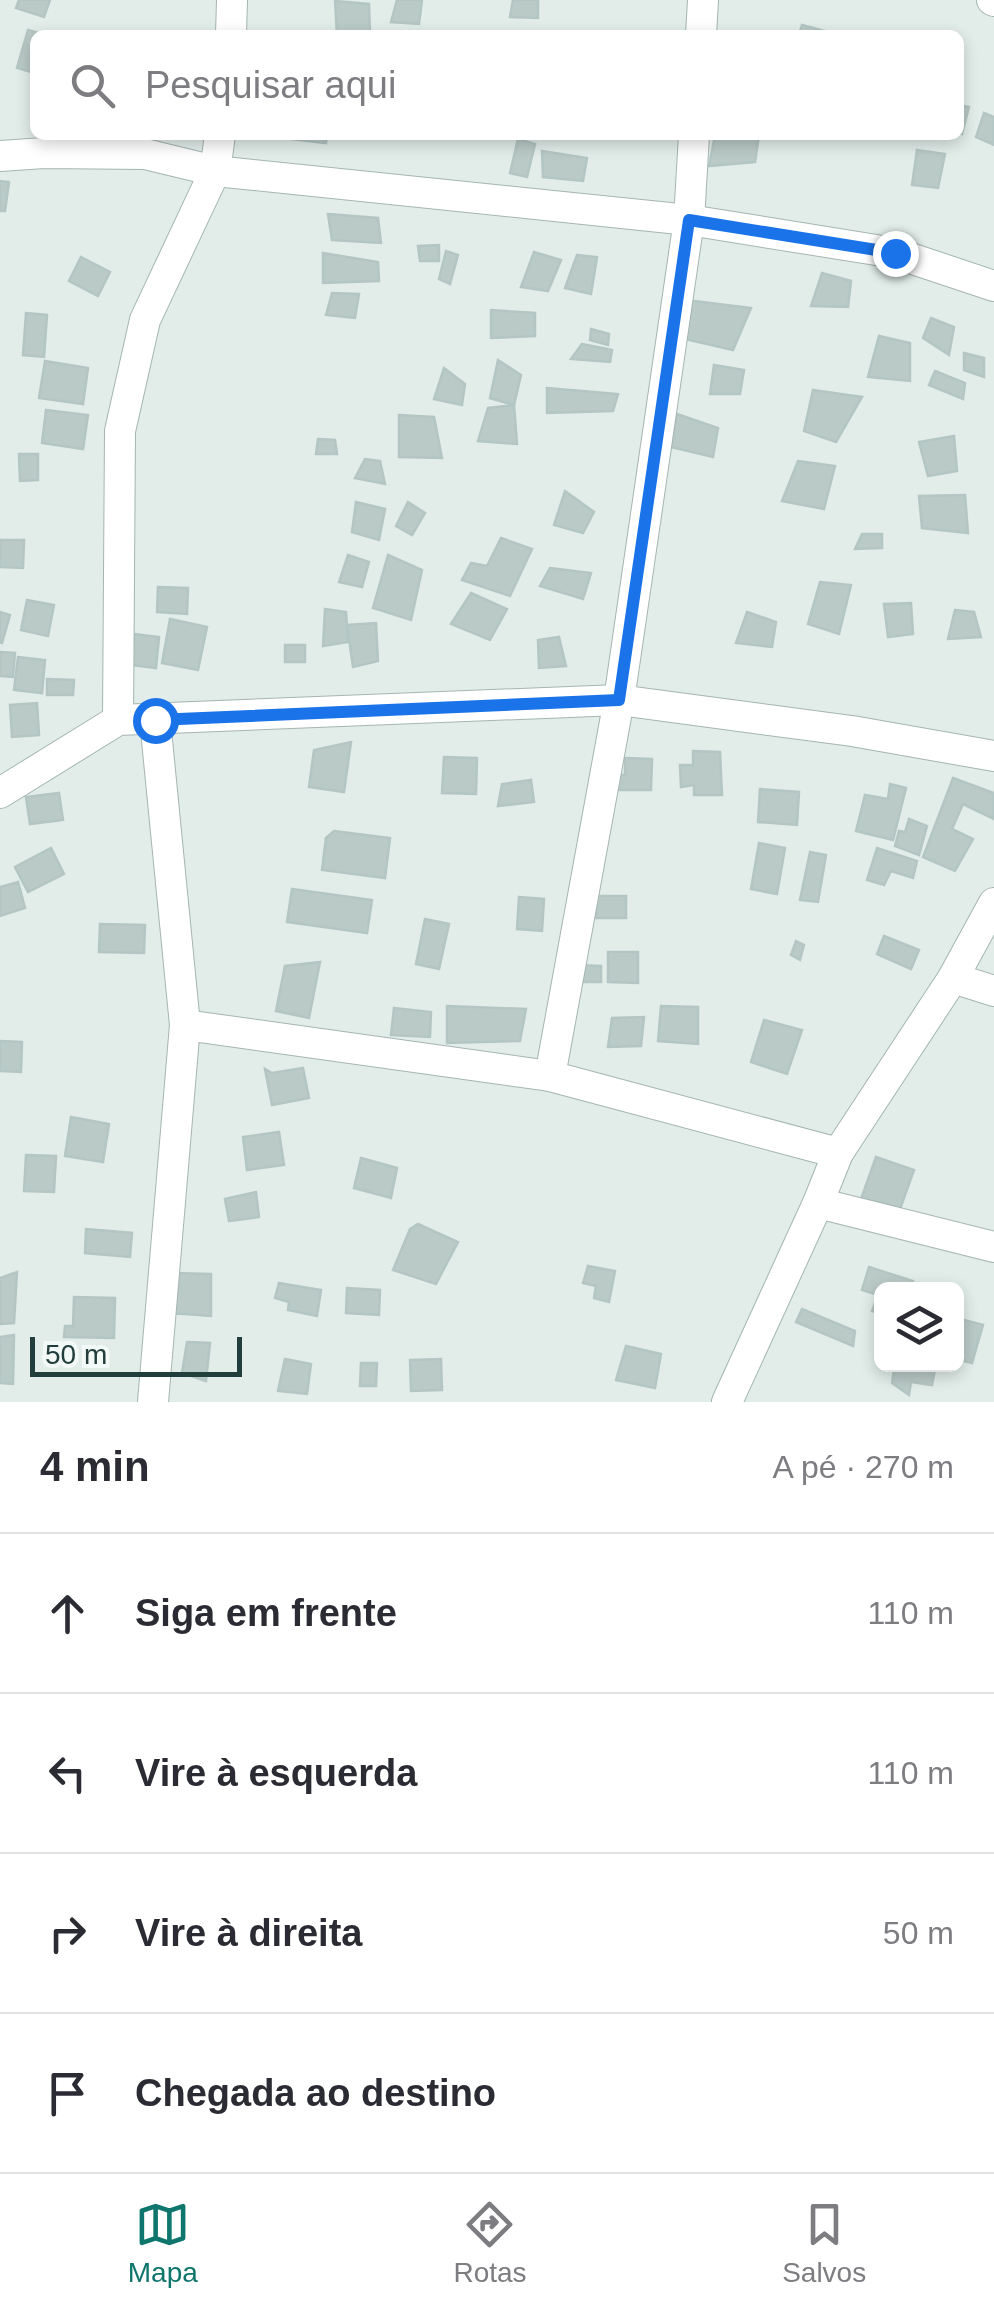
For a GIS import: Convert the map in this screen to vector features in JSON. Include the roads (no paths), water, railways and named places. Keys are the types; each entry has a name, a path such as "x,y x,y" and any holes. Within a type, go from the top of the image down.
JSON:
{"street":[{"path":"231,30 232,0"},
{"path":"701,30 703,0"},
{"path":"118,720 120,431 144,320 215,171 219,140"},
{"path":"550,1076 619,700 689,220 694,140"},
{"path":"0,156 145,154 215,171 689,220 895,253 994,286"},
{"path":"0,792 118,720 619,700 852,731 994,756"},
{"path":"153,1402 184,1025 155,720"},
{"path":"727,1402 838,1153 953,978 994,903"},
{"path":"953,978 994,991"},
{"path":"184,1025 550,1076 838,1153"},
{"path":"818,1203 994,1247"}]}
